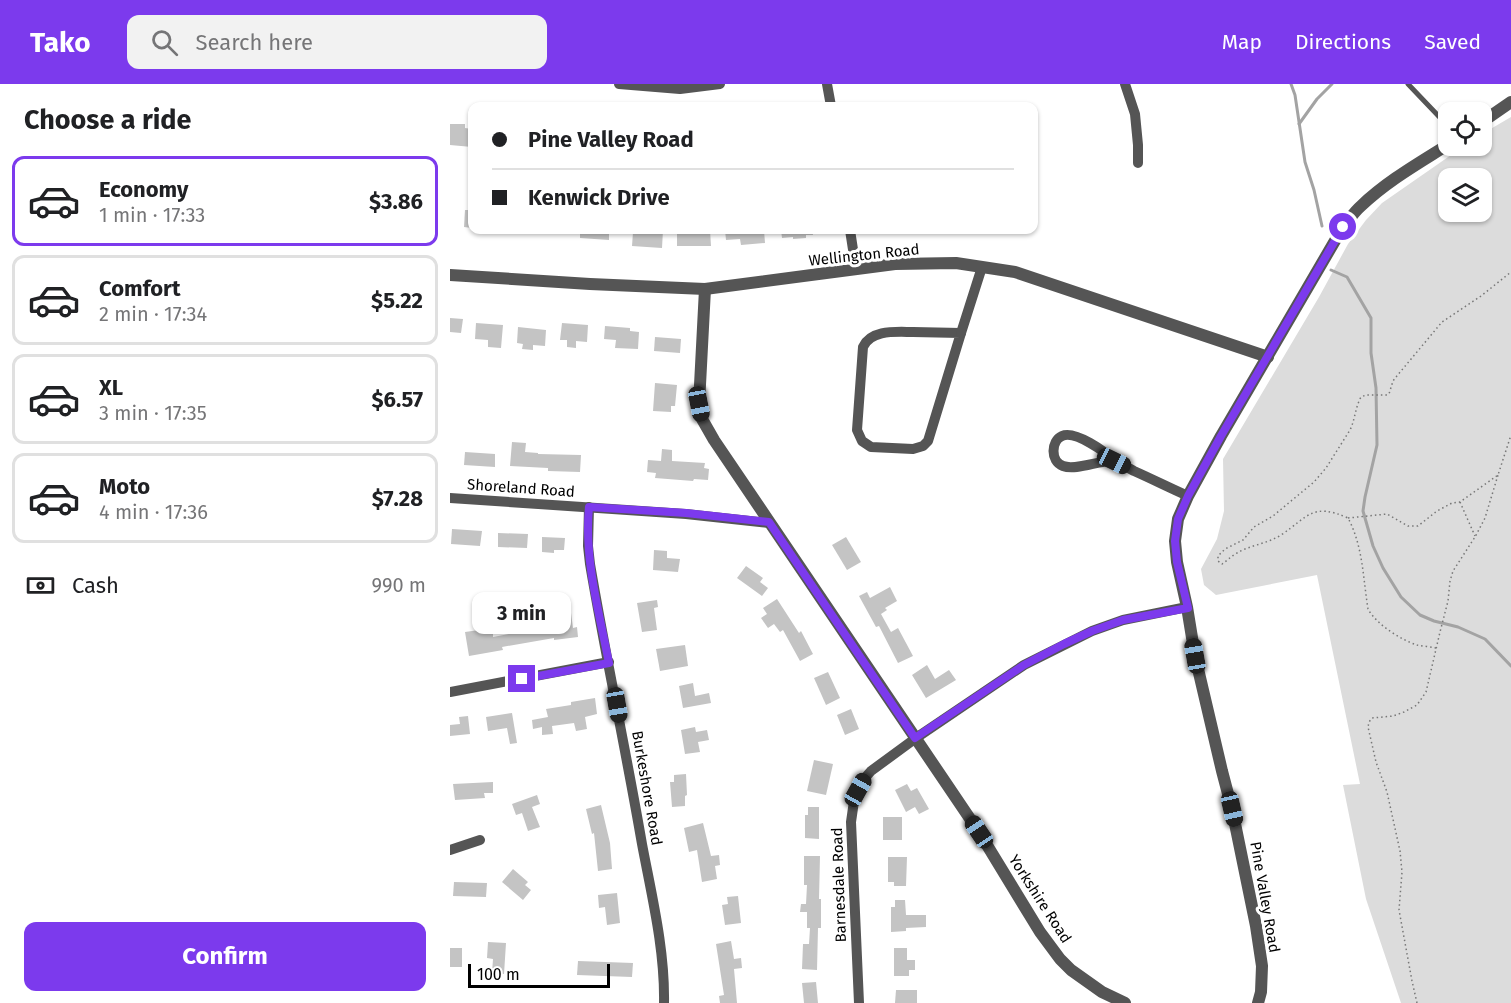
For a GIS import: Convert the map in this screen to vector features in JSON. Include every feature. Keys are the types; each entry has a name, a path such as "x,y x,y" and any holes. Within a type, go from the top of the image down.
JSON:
{"street":[{"path":"619,84 680,89 720,84"},
{"path":"827,84 830,102"},
{"path":"1125,84 1135,114 1138,163"},
{"path":"1492,115 1511,102"},
{"name":"Pine Valley Road","path":"1258,1003 1261,992 1262,966 1256,926 1234,819 1195,656 1188,608 1177,562 1175,541 1178,519 1221,436 1343,227 1360,207 1396,178 1438,151"},
{"path":"851,234 856,269"},
{"name":"Wellington Road","path":"450,274 705,289 895,264 956,263 1015,272 1268,357"},
{"path":"961,333 890,333 875,335 866,342 863,347 858,430 862,441 871,447 913,449 923,446 928,441 982,267"},
{"name":"Yorkshire Road","path":"705,289 699,404 702,419 714,440 995,856 1040,932 1071,970 1092,986 1125,1003"},
{"path":"1114,461 1094,465 1064,466 1057,462 1053,447 1063,435 1071,434 1107,453 1114,461 1188,496"},
{"name":"Shoreland Road","path":"450,498 686,513 769,522"},
{"name":"Burkeshore Road","path":"589,507 590,564 661,948 664,1003"},
{"name":"Barnesdale Road","path":"859,1003 851,822 854,801 864,779 871,771 915,738 1024,665 1092,631 1123,620 1188,608"},
{"path":"450,692 609,663"},
{"path":"450,850 480,840"}],"lane":[{"path":"1408,84 1438,115"}],"path":[{"path":"1498,475 1460,502 1444,507 1418,526 1408,526 1387,514 1348,518 1321,511 1311,513 1281,535 1236,553 1225,563 1218,561 1218,556 1225,549 1243,540 1254,526 1273,516 1321,475 1350,430 1361,397 1389,394 1396,377 1442,322 1481,296 1511,272"},
{"path":"1417,1003 1399,910 1402,872 1400,851 1387,792 1376,762 1368,727 1372,718 1396,714 1411,708 1426,692 1448,601 1450,580 1485,518 1511,435"},
{"path":"1460,502 1475,537"},
{"path":"1348,518 1360,549 1368,609 1371,614 1401,638 1418,645 1436,648"}],"shaded area":[{"path":"1511,117 1511,1003 1401,1003 1366,899 1343,785 1360,784 1317,575 1216,595 1204,585 1201,569 1217,539 1224,511 1223,459 1348,244 1382,203 1450,156 1492,156 1492,128"}],"building":[{"path":"450,124 465,124 465,128 468,128 468,147 450,145"},
{"path":"465,210 468,210 468,228 464,227"},
{"path":"580,234 609,234 609,240 580,238"},
{"path":"633,234 663,234 662,248 632,246"},
{"path":"677,234 710,234 711,246 677,246"},
{"path":"725,234 764,234 765,243 741,245 740,239 726,240"},
{"path":"782,234 813,235 806,235 806,238 782,238"},
{"path":"450,318 463,319 461,333 450,332"},
{"path":"476,323 503,325 501,348 488,347 488,340 475,339"},
{"path":"562,323 588,325 587,342 576,341 576,348 567,347 567,340 560,340"},
{"path":"605,326 630,328 630,331 639,332 638,349 615,348 616,340 604,339"},
{"path":"518,327 546,330 545,346 533,345 533,350 522,349 523,344 517,343"},
{"path":"655,337 681,339 680,353 654,351"},
{"path":"655,383 677,385 675,406 671,406 671,412 653,411"},
{"path":"512,442 526,443 525,452 581,455 580,472 510,466"},
{"path":"662,449 672,450 672,461 705,463 704,468 709,469 708,480 655,478 656,473 647,472 648,460 661,461"},
{"path":"465,452 495,454 495,467 464,465"},
{"path":"452,529 482,531 480,546 451,544"},
{"path":"498,533 528,534 527,548 498,547"},
{"path":"542,537 565,538 564,550 554,550 554,553 542,552"},
{"path":"846,537 861,562 847,570 832,545"},
{"path":"654,550 667,551 667,558 680,559 678,572 653,570"},
{"path":"746,566 763,578 760,582 768,588 762,596 737,578"},
{"path":"890,587 897,601 885,608 887,610 881,614 891,632 898,628 913,656 898,663 879,626 876,627 859,596 867,592 870,598"},
{"path":"777,599 799,633 801,631 813,654 800,661 783,630 780,632 774,624 768,628 761,618 767,614 763,608"},
{"path":"657,600 658,607 654,608 657,630 642,632 637,603"},
{"path":"571,613 573,628 577,627 578,637 554,640 554,638 502,647 503,650 469,656 465,632 486,629 487,634 493,633 493,637 514,633 518,632 516,622 526,620 528,630 542,627 542,631 557,629 555,616"},
{"path":"685,645 688,666 660,671 656,649"},
{"path":"927,665 935,679 949,670 956,680 926,698 912,675"},
{"path":"828,672 840,698 826,705 814,678"},
{"path":"693,683 695,696 709,693 711,703 683,708 679,686"},
{"path":"595,698 597,714 585,717 587,729 576,731 574,723 552,726 553,734 542,735 542,727 533,729 532,720 548,717 546,709"},
{"path":"851,709 859,729 845,735 837,715"},
{"path":"512,713 517,743 510,744 507,728 488,731 486,717"},
{"path":"468,716 470,734 450,736 450,725 460,724 459,717"},
{"path":"695,727 696,732 707,730 709,740 698,742 700,752 685,754 681,730"},
{"path":"814,760 833,764 826,795 807,791"},
{"path":"686,774 685,806 672,807 670,782 674,782 674,775"},
{"path":"493,782 493,793 484,793 485,798 455,800 453,784"},
{"path":"907,784 911,791 917,788 929,809 919,814 915,807 906,812 895,790"},
{"path":"537,795 540,804 532,807 540,827 528,831 522,813 516,815 512,804"},
{"path":"601,805 610,843 612,869 598,871 594,833 592,834 586,809"},
{"path":"808,807 819,807 819,839 805,838 805,815 808,815"},
{"path":"883,817 902,817 902,840 883,840"},
{"path":"703,823 711,856 719,855 720,865 715,866 717,879 702,882 697,850 689,852 684,828"},
{"path":"804,856 820,856 821,928 818,928 817,970 802,969 803,944 809,944 810,928 807,928 807,912 800,912 801,904 806,904"},
{"path":"888,857 907,857 906,886 894,886 894,882 888,882"},
{"path":"513,869 528,882 525,885 531,890 523,900 502,882"},
{"path":"454,882 487,883 486,897 453,896"},
{"path":"617,893 620,923 607,925 605,907 599,908 598,895"},
{"path":"738,896 741,923 725,925 722,905 728,904 727,897"},
{"path":"895,900 905,900 906,915 926,915 926,927 906,928 906,931 891,932 891,907 895,907"},
{"path":"731,941 734,959 741,958 742,968 734,969 737,1003 720,1003 719,996 724,995 716,944"},
{"path":"488,942 506,943 504,974 492,973 493,959 487,958"},
{"path":"450,948 462,948 462,967 450,967"},
{"path":"894,948 907,948 907,960 915,960 915,970 909,970 909,976 894,976"},
{"path":"578,961 633,963 632,977 577,975"},
{"path":"816,982 818,1003 804,1003 802,983"},
{"path":"896,990 917,990 917,1003 895,1003"}],"waterway":[{"path":"1291,84 1295,95 1305,162 1322,226"},
{"path":"1299,124 1317,99 1332,84"},
{"path":"1331,270 1347,277 1371,318 1377,445 1363,511 1373,546 1383,568 1401,597 1420,615 1458,627 1485,639 1511,666"}],"route":[{"path":"522,679 609,663 590,564 589,507 686,513 769,522 915,738 1024,665 1064,644 1123,620 1188,608 1177,562 1175,541 1178,519 1221,436 1343,227"}]}
